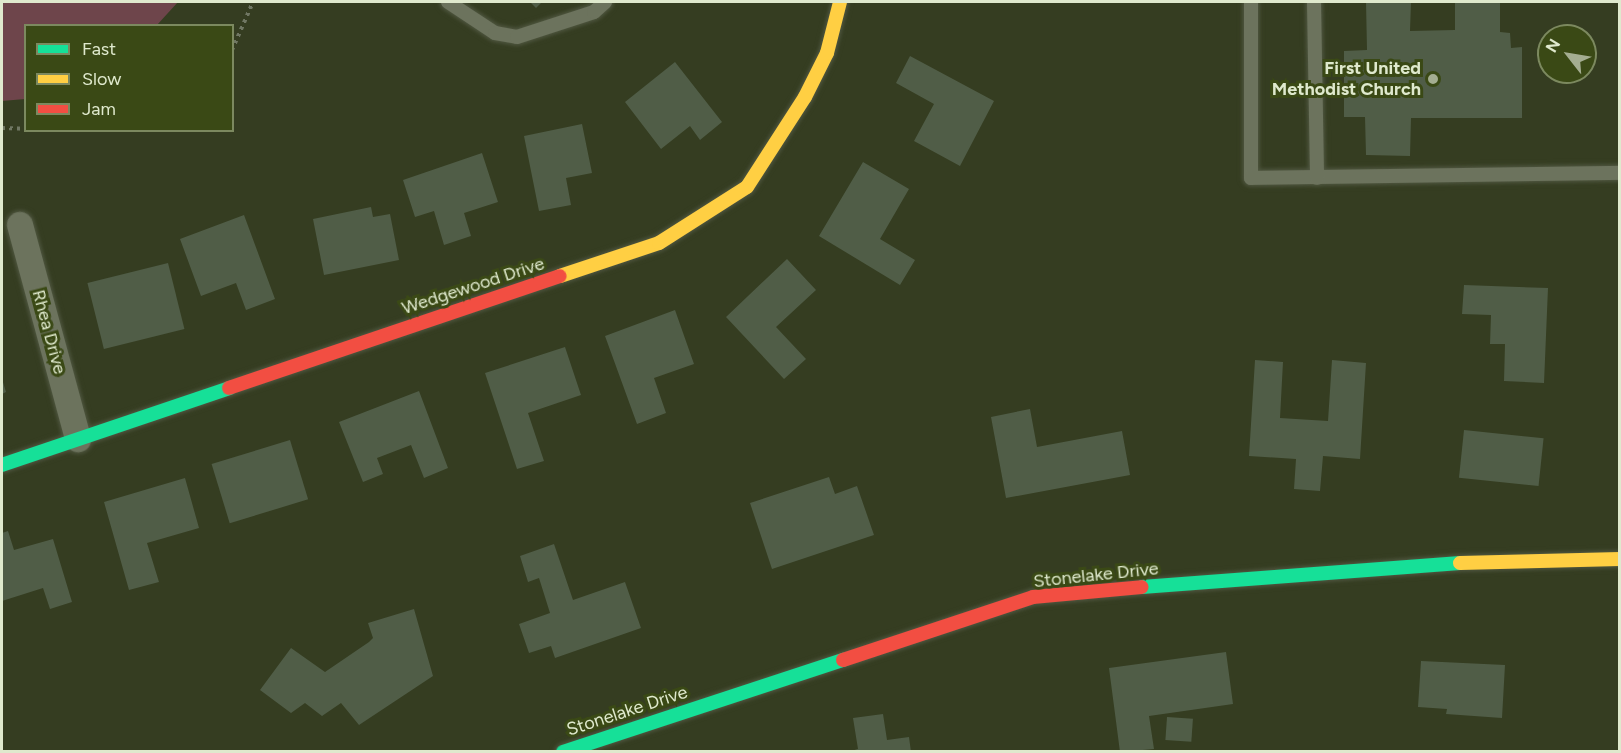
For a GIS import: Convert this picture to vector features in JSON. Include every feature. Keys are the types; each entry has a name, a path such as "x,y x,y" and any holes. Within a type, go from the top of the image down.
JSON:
{"street":[{"name":"Wedgewood Drive","path":"2,465 659,243 747,187 805,97 827,53 840,2"},
{"name":"Rhea Drive","path":"20,225 78,439"},
{"name":"Stonelake Drive","path":"563,752 1033,597 1410,564 1620,559"}],"lane":[{"path":"448,2 495,33 517,37 594,12 605,2"},
{"path":"1251,2 1251,178 1620,173"},
{"path":"1314,2 1317,178"}],"path":[{"path":"234,46 254,2"},
{"path":"2,128 24,129"}],"shaded area":[{"path":"2,2 178,2 158,24 24,24 24,99 2,101"}],"building":[{"path":"530,2 542,2 536,8"},
{"name":"First United Methodist Church","path":"1366,2 1411,2 1410,31 1455,30 1455,2 1500,2 1500,32 1510,33 1511,48 1522,47 1522,118 1411,118 1410,156 1366,155 1365,117 1344,117 1344,51 1367,50"},
{"path":"910,56 994,101 960,166 914,141 934,104 896,83"},
{"path":"675,62 722,122 700,140 690,126 661,149 625,102"},
{"path":"582,124 592,173 566,178 571,205 539,211 524,136"},
{"path":"482,153 498,202 464,213 471,236 444,245 434,211 415,217 403,180"},
{"path":"863,162 909,189 880,239 915,260 900,285 819,236"},
{"path":"371,207 373,217 390,214 399,260 324,275 313,219"},
{"path":"244,215 275,299 246,310 236,283 201,296 180,239"},
{"path":"787,259 816,290 776,327 806,359 784,379 726,317"},
{"path":"168,263 184,329 104,349 87,283"},
{"path":"1464,285 1548,288 1544,383 1504,381 1505,344 1490,344 1491,315 1462,314"},
{"path":"675,310 694,364 654,378 666,413 637,424 605,336"},
{"path":"565,347 581,395 528,413 544,461 517,469 485,373"},
{"path":"1255,360 1283,362 1280,418 1328,421 1332,360 1366,363 1360,459 1323,456 1320,491 1294,489 1296,459 1249,456"},
{"path":"2,379 6,392 2,394"},
{"path":"419,391 448,468 424,478 411,445 377,458 383,474 363,482 339,422"},
{"path":"1030,409 1037,447 1122,431 1130,475 1006,498 991,417"},
{"path":"1464,430 1544,438 1539,486 1459,478"},
{"path":"290,440 308,499 230,523 212,464"},
{"path":"829,477 835,494 857,486 874,535 772,569 750,503"},
{"path":"185,478 199,528 147,543 159,582 129,590 104,502"},
{"path":"8,531 14,550 53,539 72,602 50,609 43,588 2,601 2,533"},
{"path":"554,544 573,600 625,582 641,628 555,658 551,646 529,653 519,624 550,613 539,578 528,582 520,556"},
{"path":"414,609 433,676 359,725 341,703 322,716 305,703 291,713 260,690 291,648 325,672 373,638 368,623"},
{"path":"1226,652 1233,704 1149,716 1154,749 1120,752 1109,668"},
{"path":"1421,661 1505,665 1502,718 1446,714 1447,709 1418,707"},
{"path":"883,714 887,740 909,737 911,752 847,752 858,749 853,718"},
{"path":"1167,717 1193,719 1191,742 1165,740"}],"traffic: fast":[{"path":"2,465 229,388"},
{"path":"1142,587 1460,563"},
{"path":"563,752 843,660"}],"traffic: slow":[{"path":"560,276 659,243 747,187 805,97 827,53 840,2"},
{"path":"1460,563 1620,559"}],"traffic: jam":[{"path":"229,388 560,276"},
{"path":"843,660 1033,597 1142,587"}],"place":[{"name":"First United Methodist Church","path":"1433,79"}]}
